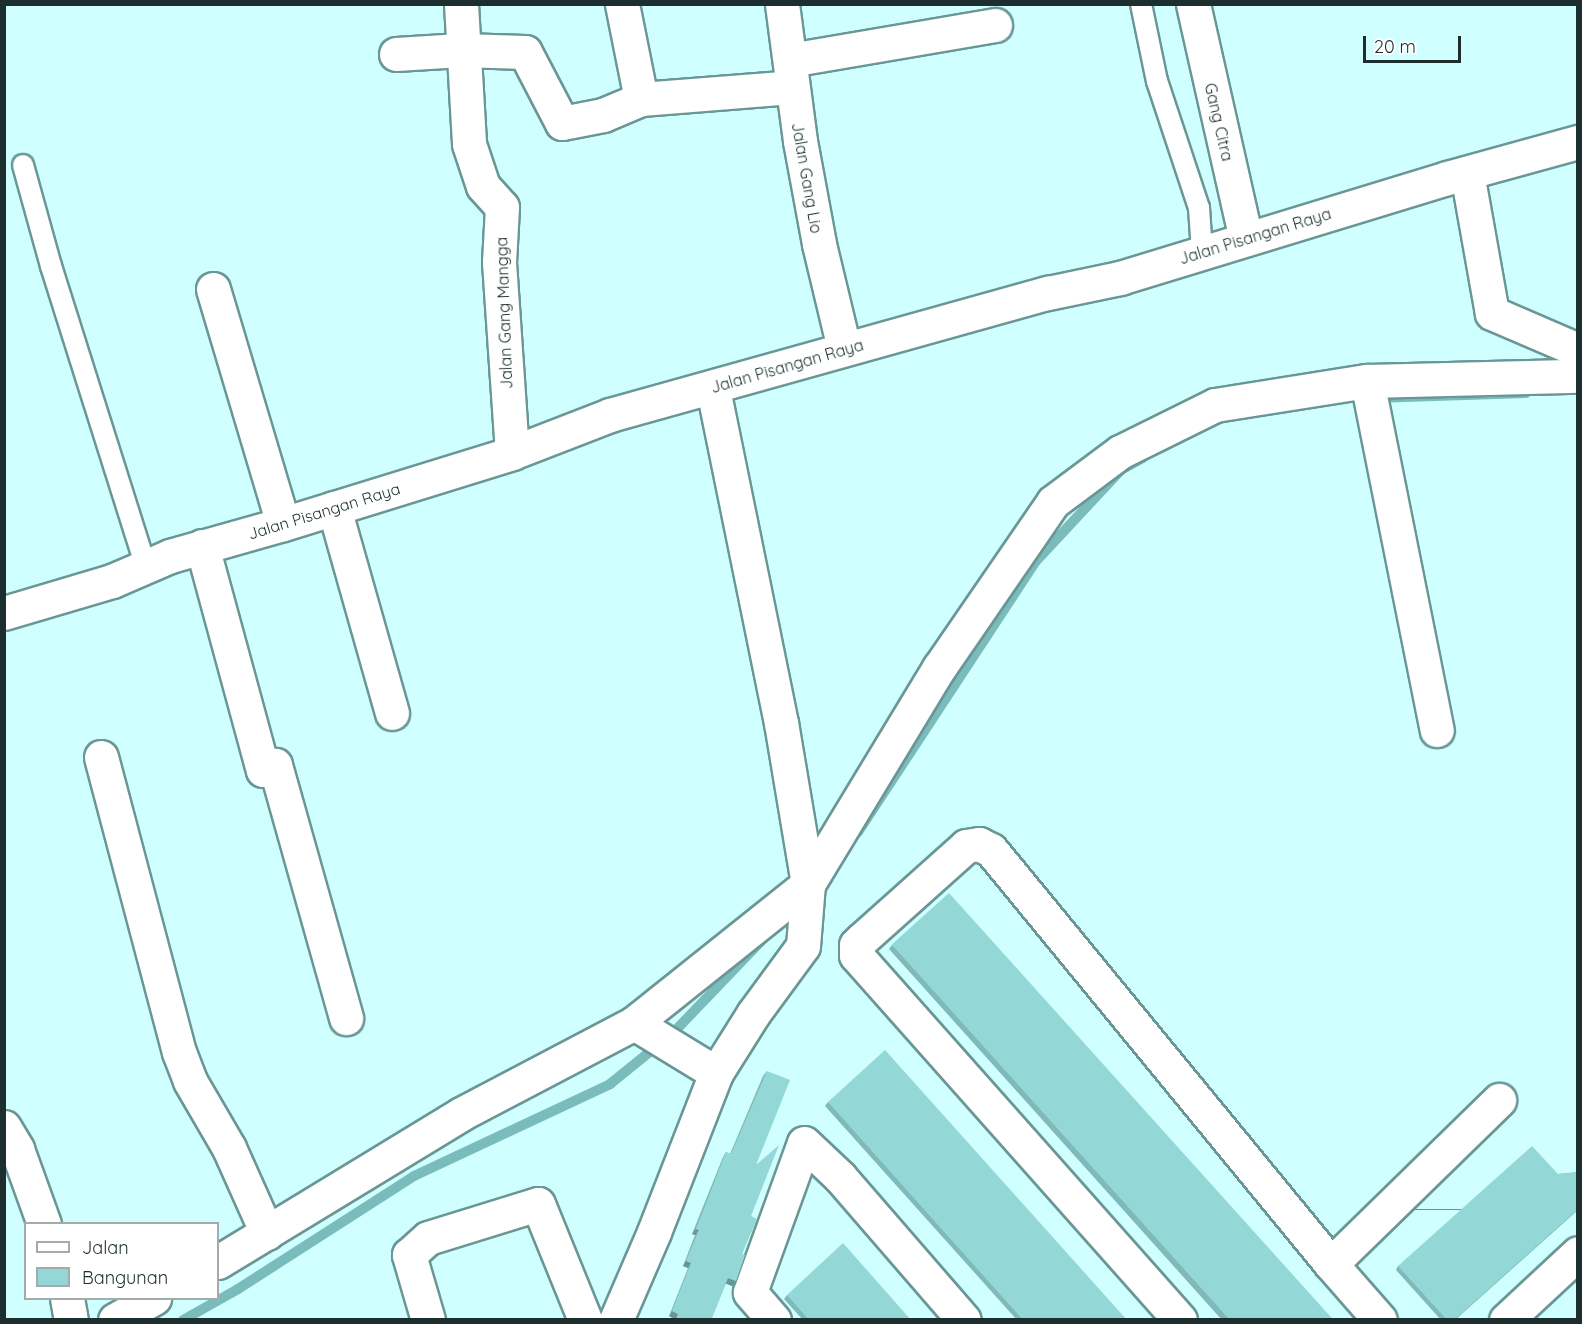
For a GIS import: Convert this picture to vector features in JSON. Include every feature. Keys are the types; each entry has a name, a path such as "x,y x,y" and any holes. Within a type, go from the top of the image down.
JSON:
{"street":[{"name":"Jalan Gang Mangga","path":"461,4 461,50 469,144 483,186 502,207 499,262 512,453"},
{"path":"622,4 641,99"},
{"name":"Jalan Gang Lio","path":"782,4 819,244 844,348"},
{"name":"Gang Citra","path":"1193,4 1246,239"},
{"path":"396,54 461,50 525,52 562,123 603,115 641,99 791,73 995,25"},
{"name":"Jalan Pisangan Raya","path":"4,613 112,581 145,565 202,546 283,524 512,453 610,415 1048,293 1120,278 1467,173 1578,142"},
{"path":"1467,173 1492,313 1578,350"},
{"path":"213,289 283,524"},
{"path":"219,1261 461,1113 634,1023 808,884 939,668 1053,502 1120,452 1215,405 1367,381 1578,376"},
{"path":"1367,381 1437,730"},
{"path":"616,1320 716,1073 753,1014 803,946 808,884 780,723 713,388"},
{"path":"334,508 392,713"},
{"path":"202,546 263,770 275,765 346,1018"},
{"path":"101,757 179,1052 190,1081 229,1148 267,1233"},
{"path":"1180,1320 856,955 856,945 861,940 966,846 979,844 991,850 1331,1264 1380,1320"},
{"path":"634,1023 716,1073"},
{"path":"1331,1264 1499,1100"},
{"path":"4,1127 17,1149 43,1222"},
{"path":"774,1320 750,1292 804,1143 840,1177 964,1320"},
{"path":"428,1320 409,1256 428,1238 538,1204 585,1320"},
{"path":"1506,1320 1578,1253"},
{"path":"68,1300 71,1320"},
{"path":"115,1320 152,1300"}],"lane":[{"path":"1141,4 1156,81 1199,208 1202,252"},
{"path":"23,165 51,266 145,565"}],"building":[{"path":"949,893 1333,1320 1230,1320 892,945"},
{"path":"885,1050 1127,1320 1023,1320 828,1102"},
{"path":"767,1071 790,1080 756,1165 779,1145 751,1216 757,1219 742,1254 745,1255 736,1281 728,1278 711,1320 676,1320 678,1314 672,1311 691,1263 686,1261 699,1230 696,1229 726,1152 731,1154"},
{"path":"1532,1146 1558,1174 1578,1172 1578,1209 1454,1320 1447,1320 1398,1266"},
{"path":"843,1243 911,1320 809,1320 787,1295"}],"waterway":[{"path":"1374,398 1526,393"},
{"path":"858,832 1037,560 1121,470 1143,458"},
{"path":"219,1300 414,1176 610,1084 673,1033 764,938"},
{"path":"183,1320 218,1300"}]}
